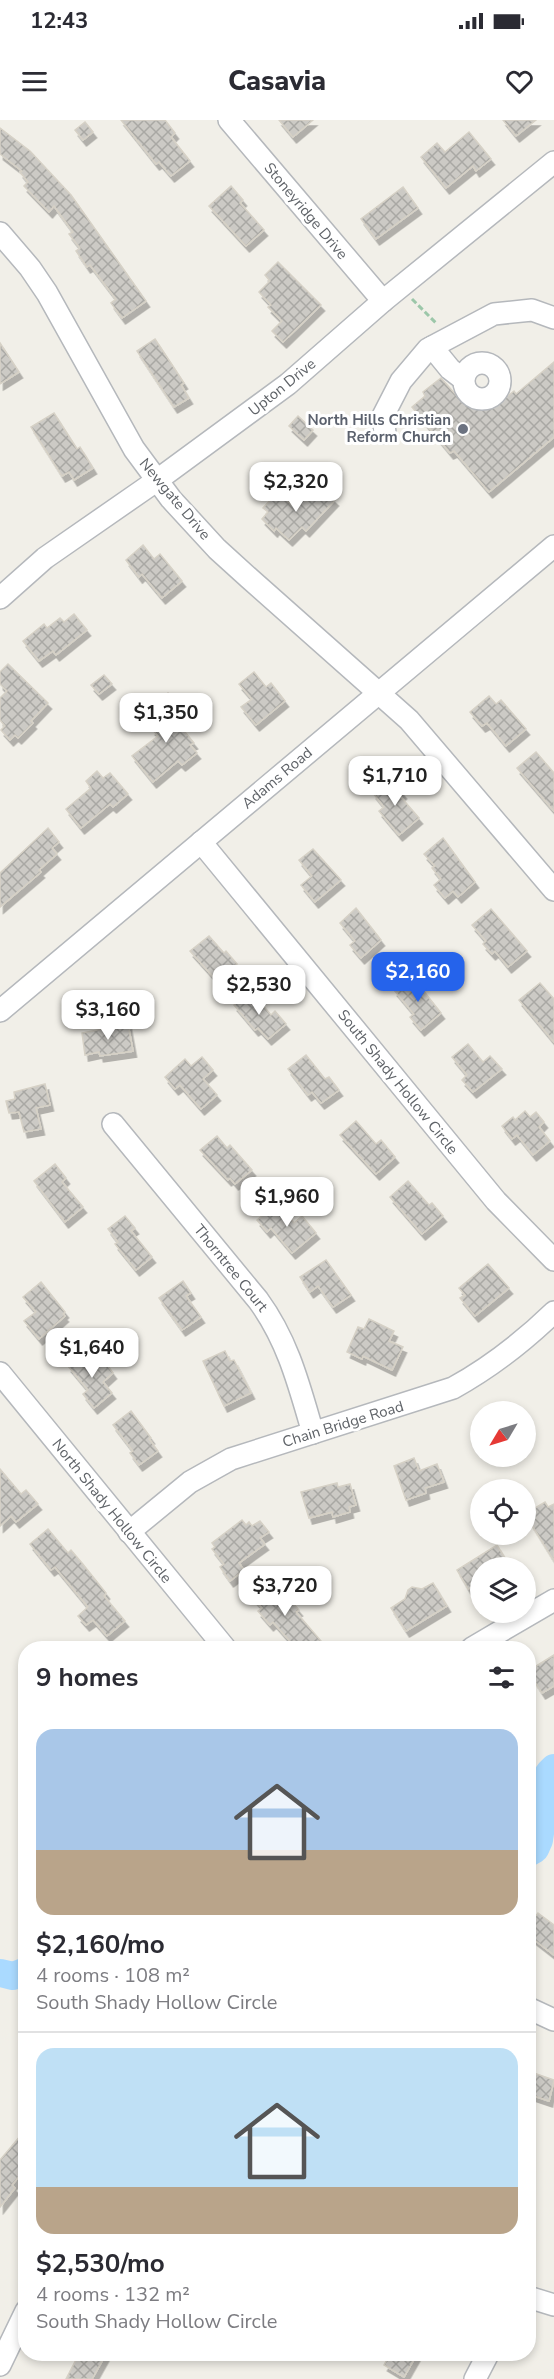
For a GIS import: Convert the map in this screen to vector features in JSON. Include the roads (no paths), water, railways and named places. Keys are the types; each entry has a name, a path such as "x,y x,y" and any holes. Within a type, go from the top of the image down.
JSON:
{"street":[{"name":"Stoneyridge Drive","path":"229,120 383,301"},
{"name":"Upton Drive","path":"0,598 45,558 156,481 288,384 383,301 554,162"},
{"name":"Newgate Drive","path":"0,233 30,268 47,293 117,420 156,481 217,549 409,720 554,890"},
{"path":"385,433 384,416 402,381 441,341 494,314 532,310 554,318"},
{"path":"441,341 450,369 464,378"},
{"name":"Adams Road","path":"0,1011 554,546"},
{"name":"South Shady Hollow Circle","path":"201,842 496,1201 554,1260"},
{"name":"Thorntree Court","path":"114,1124 258,1300 274,1323 289,1353 313,1433"},
{"name":"Chain Bridge Road","path":"129,1532 190,1482 213,1468 250,1451 425,1399 453,1388 482,1372 510,1352 554,1312"},
{"name":"North Shady Hollow Circle","path":"0,1373 219,1641"},
{"path":"483,1641 554,1600"},
{"path":"536,2012 554,2020"},
{"path":"536,2299 554,2305"},
{"path":"0,2365 18,2328"},
{"path":"475,2379 484,2361"}],"waterway":[{"path":"536,1847 549,1773 554,1768"},
{"path":"0,1973 13,1976 18,1974"}],"place":[{"name":"North Hills Christian Reform Church","path":"463,429"}]}
